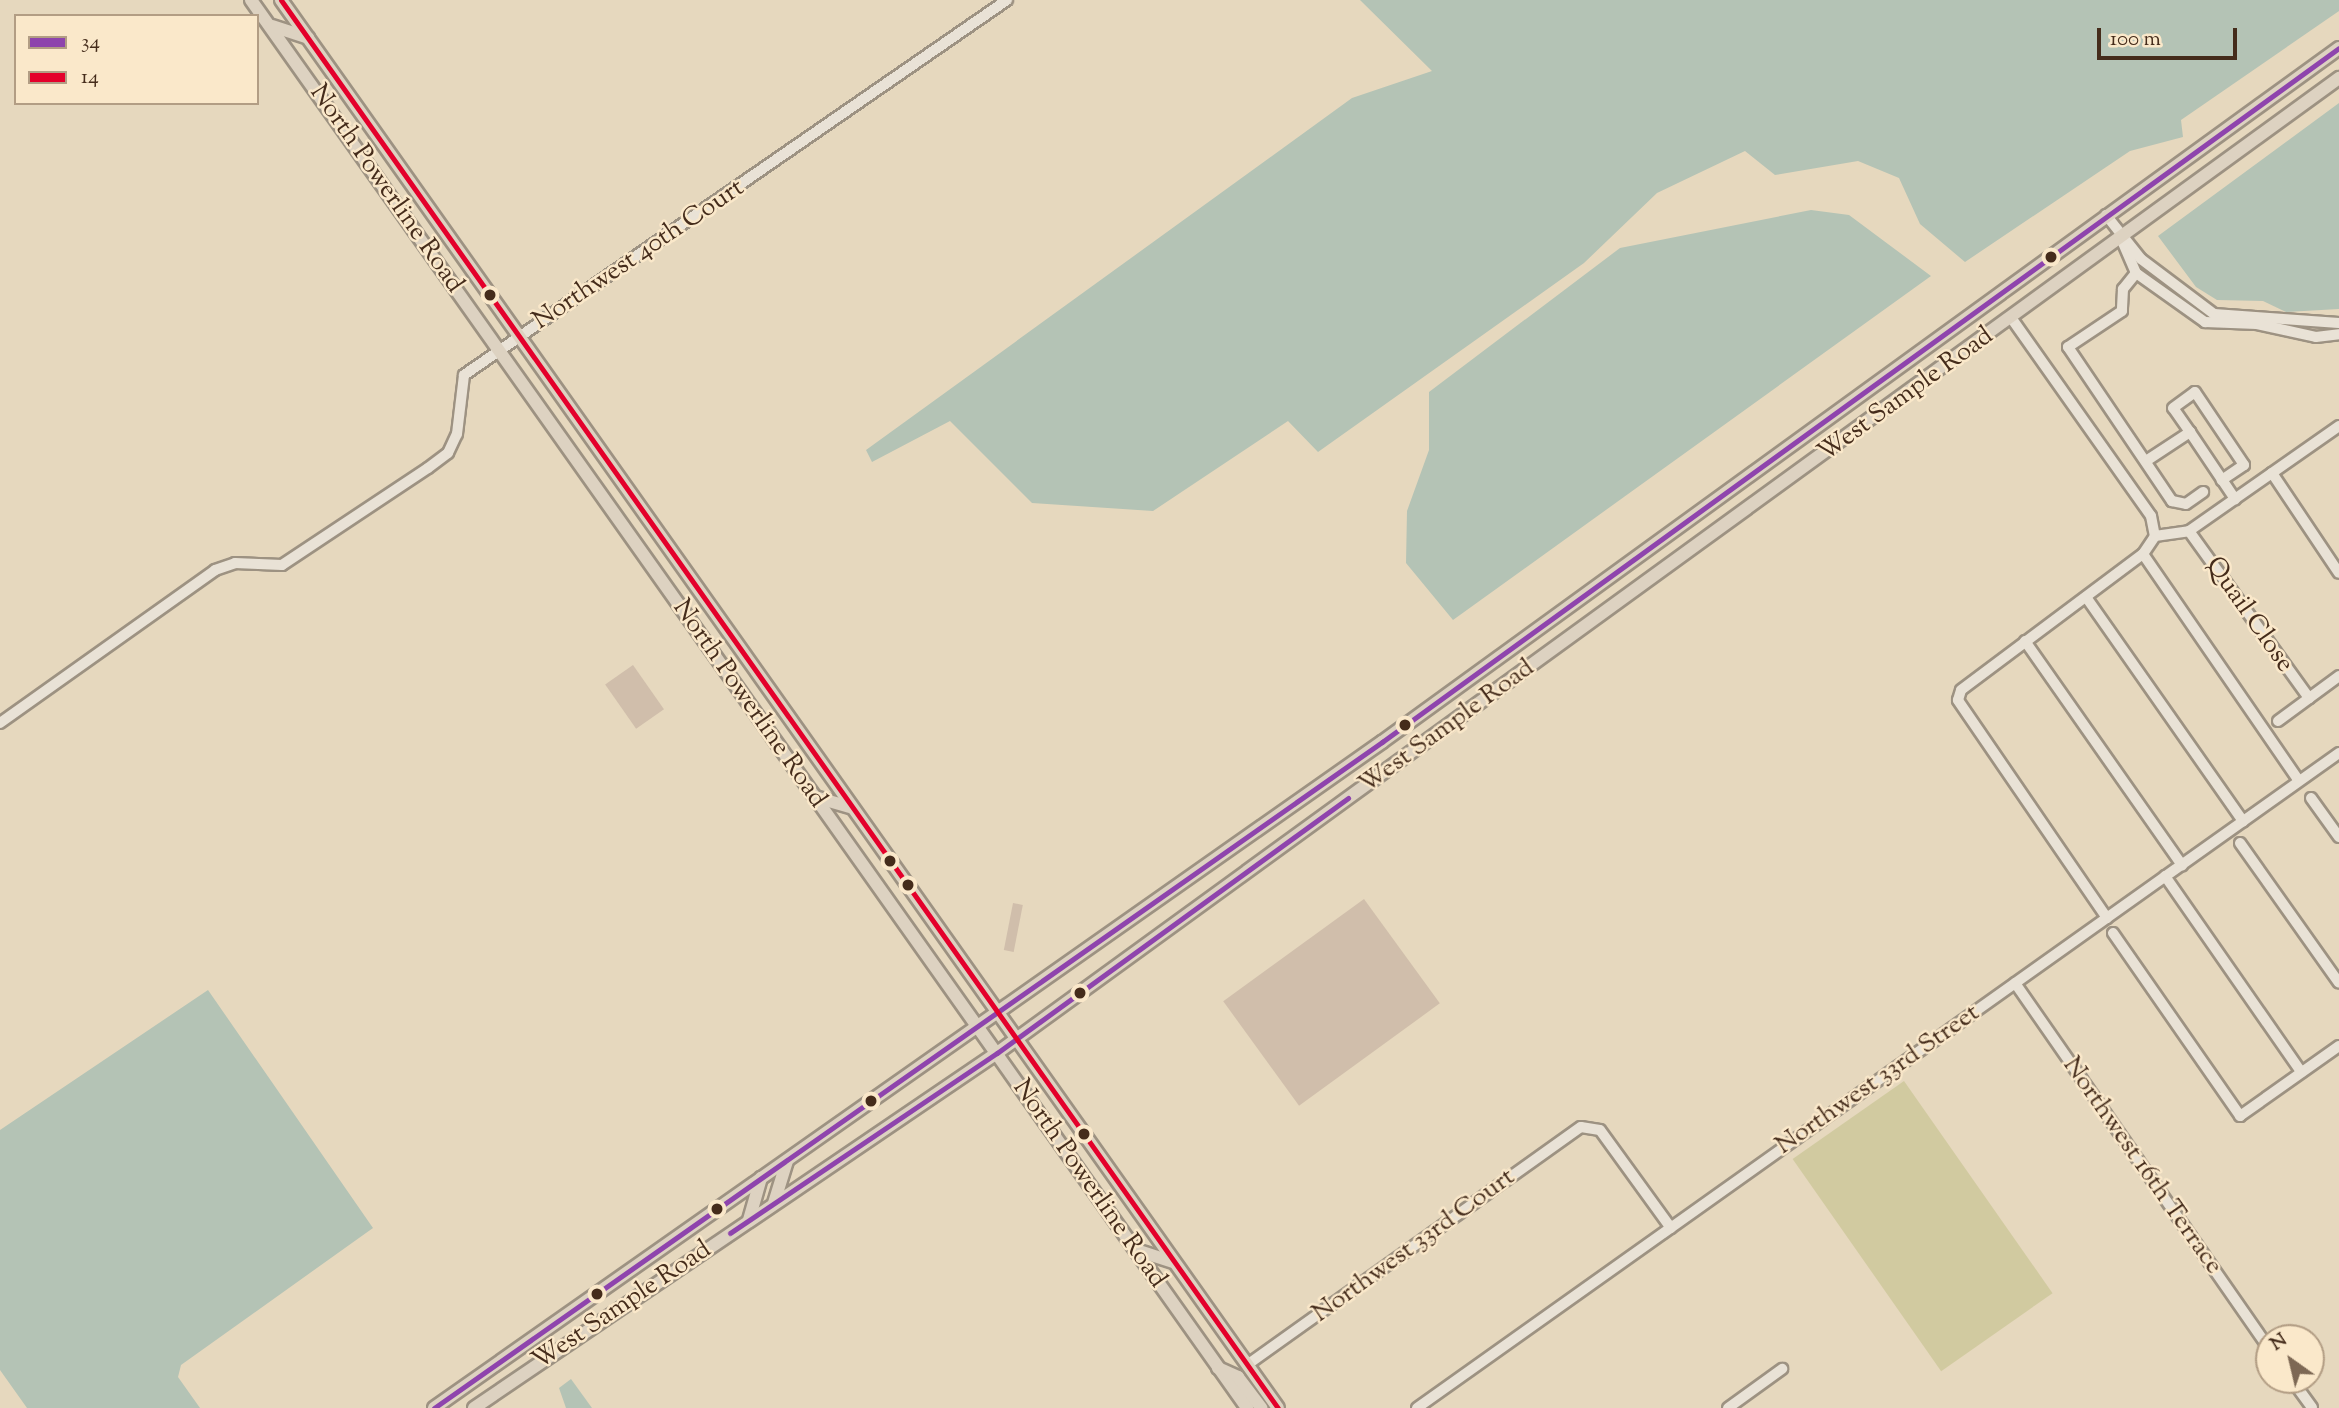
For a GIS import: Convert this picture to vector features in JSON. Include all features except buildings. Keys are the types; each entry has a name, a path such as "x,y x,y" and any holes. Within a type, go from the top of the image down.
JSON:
{"main road":[{"name":"North Powerline Road","path":"251,0 1247,1408"},
{"name":"North Powerline Road","path":"281,0 1278,1408"},
{"path":"269,24 308,38"},
{"name":"West Sample Road","path":"434,1408 1576,603 2339,48"},
{"name":"West Sample Road","path":"474,1408 997,1053 2012,319 2120,236 2339,78"},
{"path":"673,557 672,594 707,605"},
{"path":"814,797 851,807"},
{"path":"774,1203 789,1158"},
{"path":"749,1220 761,1178"},
{"path":"1136,1250 1174,1262"},
{"path":"1218,1367 1238,1377 1261,1408"}],"street":[{"name":"Northwest 40th Court","path":"0,723 215,570 235,564 282,565 428,468 448,453 457,434 464,375 1007,0"},
{"path":"2106,215 2120,236 2136,273 2205,322 2257,324 2316,337 2339,334"},
{"path":"2120,236 2214,314 2339,323"},
{"path":"2136,273 2123,289 2122,311 2068,347 2172,500 2186,504 2203,492"},
{"path":"2012,319 2151,516 2155,536 2143,554 1961,690 1958,699 2107,918"},
{"path":"2222,480 2244,465 2195,392 2173,408 2190,432 2222,480 2235,499"},
{"path":"2155,536 2189,531 2339,426"},
{"path":"2146,461 2190,432"},
{"path":"2272,473 2339,573"},
{"name":"Quail Close","path":"2189,531 2309,698"},
{"path":"2143,554 2300,781"},
{"path":"2087,597 2243,821"},
{"path":"2025,641 2182,865"},
{"path":"2278,721 2339,676"},
{"name":"Northwest 33rd Street","path":"1418,1408 2339,753"},
{"path":"2311,798 2339,837"},
{"path":"2240,843 2339,983"},
{"path":"2165,876 2301,1072"},
{"path":"2113,933 2240,1116 2339,1046"},
{"name":"Northwest 16th Terrace","path":"2015,983 2255,1328"},
{"name":"Northwest 33rd Court","path":"1247,1365 1581,1127 1600,1130 1671,1228"},
{"path":"1728,1408 1782,1370"}],"shaded area":[{"path":"1360,0 2339,0 2339,11 2181,120 2183,137 2130,151 1965,262 1920,224 1899,178 1858,161 1775,175 1745,151 1657,193 1584,263 1318,452 1288,421 1153,511 1032,503 950,421 872,462 866,450 1352,98 1432,71"},
{"path":"2339,103 2339,309 2286,312 2263,301 2217,300 2196,287 2158,236"},
{"path":"1811,210 1849,215 1931,276 1453,620 1406,563 1407,511 1429,450 1429,392 1620,248"},
{"path":"208,990 373,1228 181,1365 178,1377 200,1408 27,1408 0,1370 0,1130"},
{"path":"1904,1081 2053,1293 1941,1371 1793,1159"},
{"path":"571,1379 592,1408 566,1408 559,1388"}],"transit line":[{"name":"14","path":"281,0 1278,1408"},
{"name":"34","path":"434,1408 1382,742 2339,48"},
{"name":"34","path":"730,1233 997,1053 1348,798"}]}
